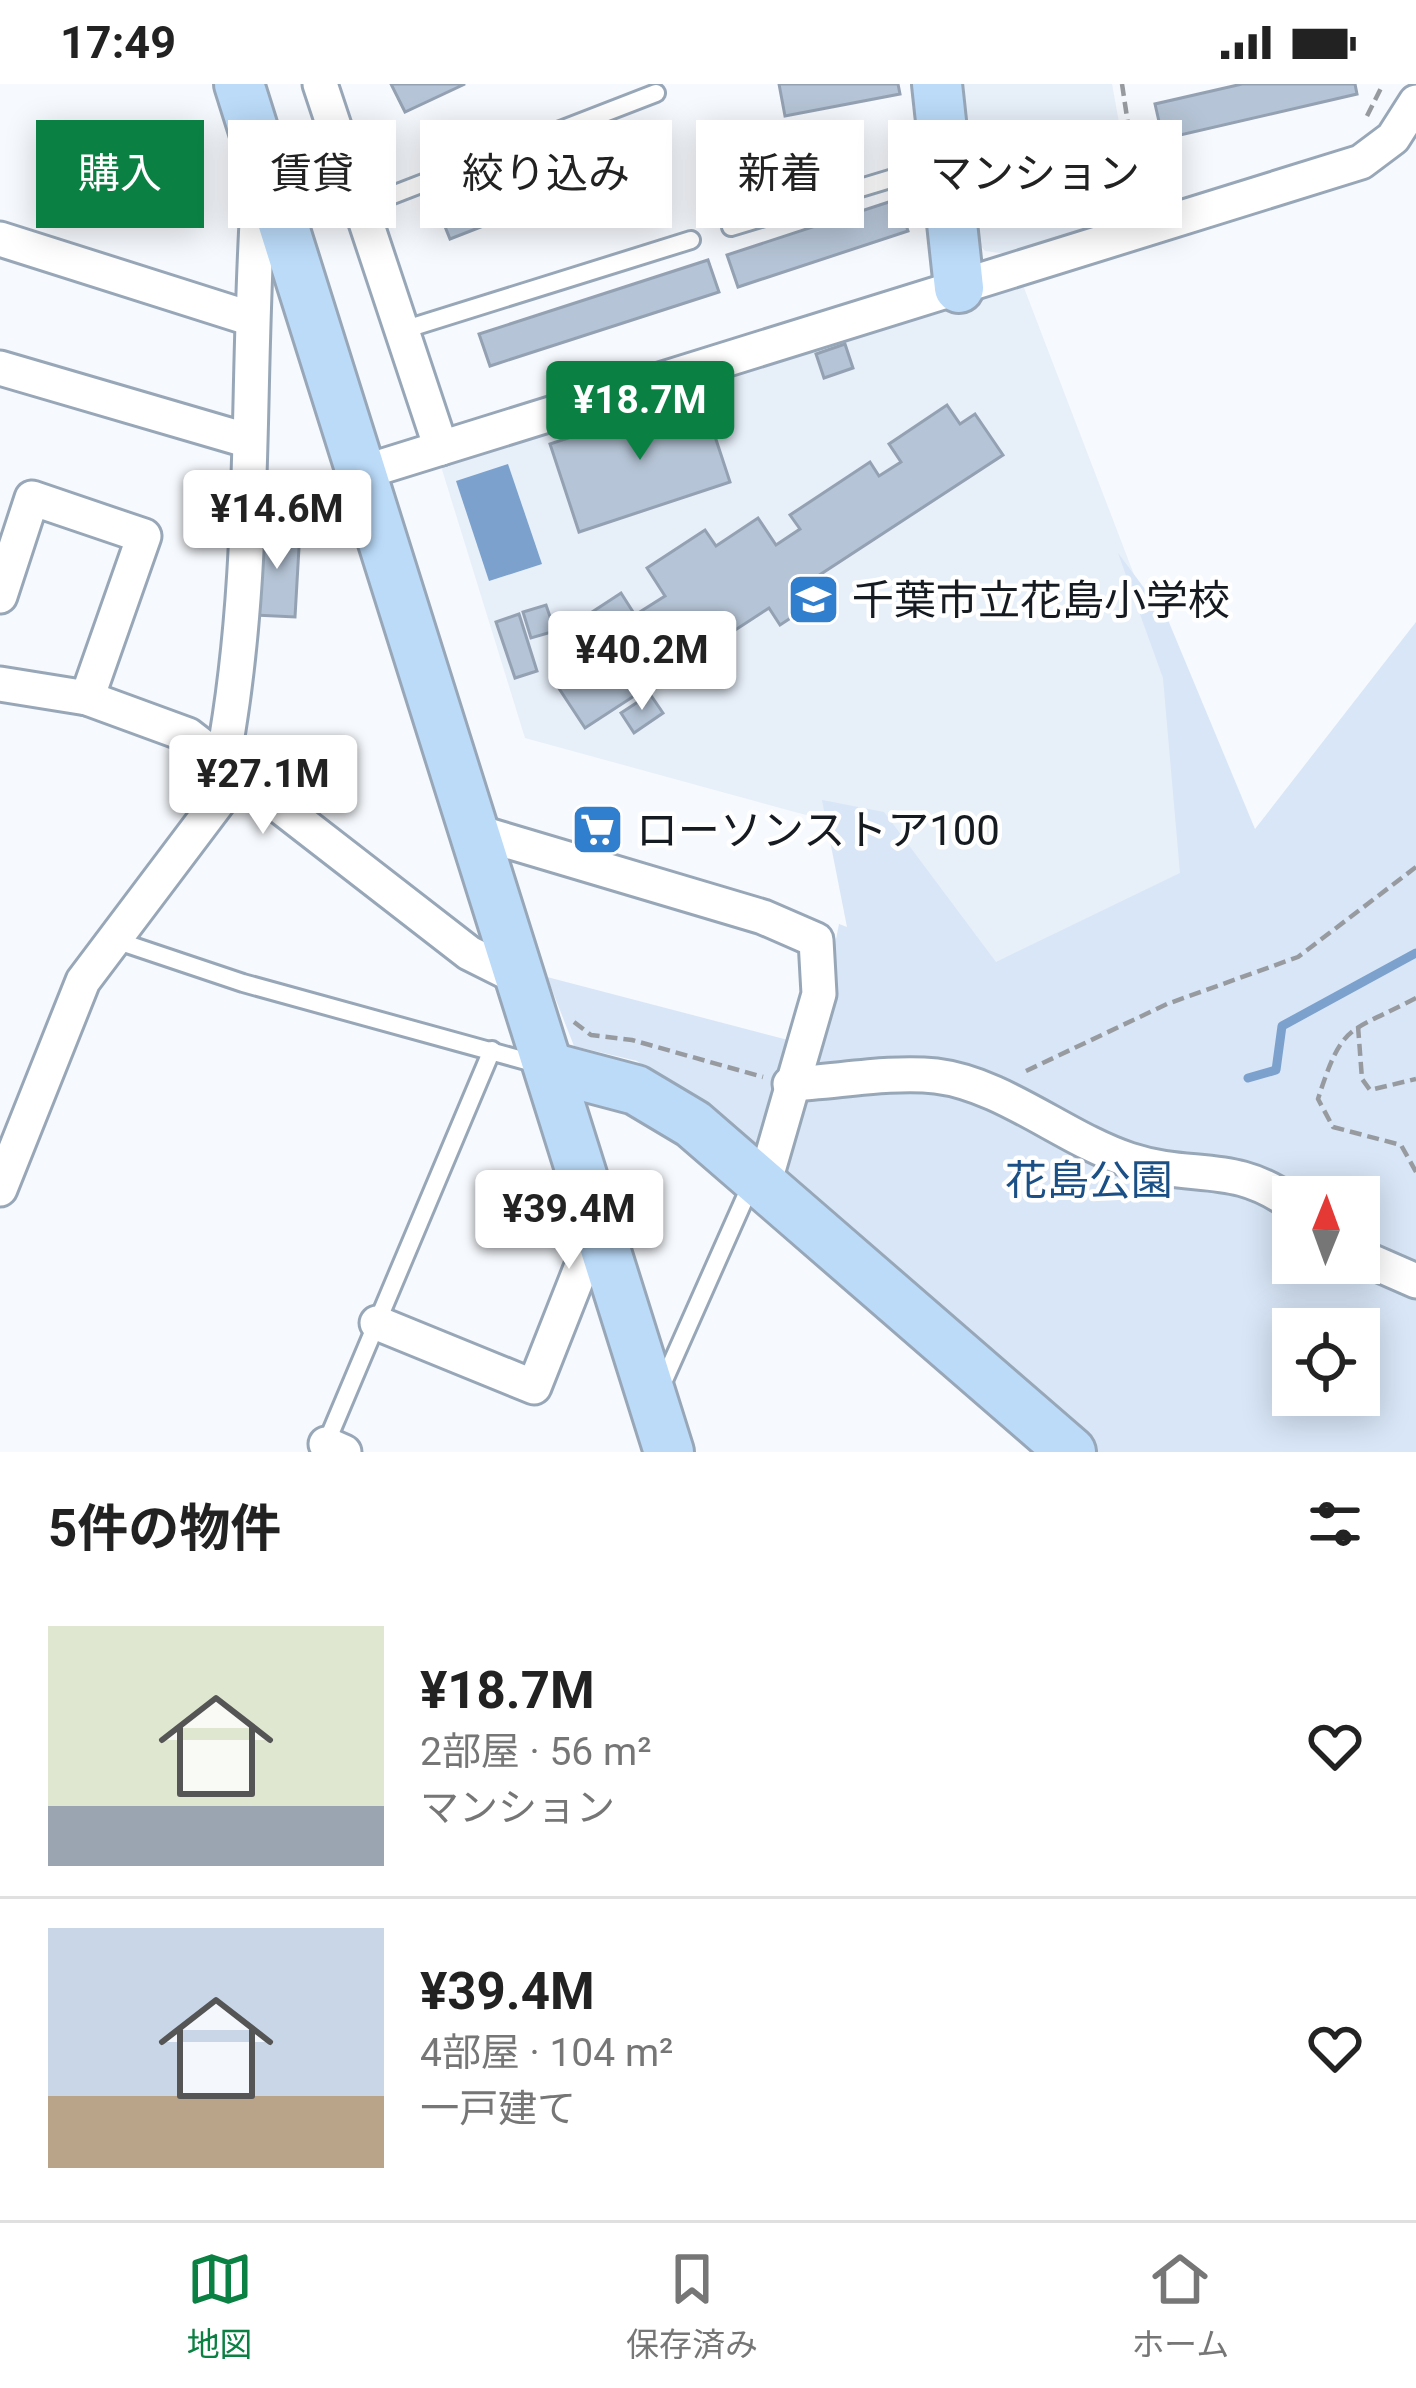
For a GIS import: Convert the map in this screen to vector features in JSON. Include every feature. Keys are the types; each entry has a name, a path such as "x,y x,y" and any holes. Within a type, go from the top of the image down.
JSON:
{"street":[{"path":"238,84 251,120"},
{"path":"320,84 333,120"},
{"path":"938,84 942,120"},
{"path":"364,472 1361,162 1393,138 1416,102"},
{"path":"0,1189 83,981 118,941 231,767 252,484 247,440 256,228"},
{"path":"286,228 523,980 657,1435"},
{"path":"371,228 441,448"},
{"path":"953,228 959,288"},
{"path":"0,239 249,318"},
{"path":"0,368 247,440"},
{"path":"0,596 32,498 144,536 87,698"},
{"path":"0,684 87,698 188,735 469,953 523,980"},
{"path":"474,831 763,916 816,940 819,994 760,1178"},
{"path":"549,1067 636,1090 693,1124 1071,1452"},
{"path":"790,1084 936,1076 982,1091 1093,1147 1177,1172 1263,1181 1272,1188"},
{"path":"377,1323 534,1387 598,1225"},
{"path":"1380,1265 1416,1281"}],"lane":[{"path":"396,194 656,94"},
{"path":"404,330 691,240"},
{"path":"118,941 243,983 549,1067"},
{"path":"331,1449 377,1323 492,1050"},
{"path":"657,1435 760,1178"}],"path":[{"path":"1122,84 1144,230"},
{"path":"982,1091 1167,1004 1298,957 1416,867"},
{"path":"1416,998 1358,1026 1335,1045 1318,1099 1333,1126 1401,1145 1416,1172"},
{"path":"562,1013 591,1035 632,1040 790,1084"},
{"path":"1358,1026 1362,1079 1370,1090 1416,1079"}],"shaded area":[{"path":"958,84 1112,84 1118,120 963,120"},
{"path":"976,228 1087,228 1008,254 985,251 978,243"},
{"name":"千葉市立花島小学校","path":"1021,280 1248,872 991,999 850,827 525,738 440,463"}],"green space":[{"name":"花島公園","path":"1118,553 1168,620 1255,829 1416,622 1416,1452 1083,1452 806,1192 637,1061 574,1046 547,977 815,1047 839,924 847,927 822,800 884,812 996,962 1180,873 1163,678"}],"water":[{"path":"508,464 542,564 489,581 456,481"}],"building":[{"path":"391,84 465,84 405,112"},
{"path":"779,84 898,84 900,94 785,116"},
{"path":"1242,84 1355,84 1357,94 1182,135 1182,120 1159,120 1155,104"},
{"path":"888,202 888,228 908,231 738,287 727,255 809,228 864,228 864,210"},
{"path":"446,228 478,228 450,239"},
{"path":"708,260 719,292 490,366 479,334"},
{"path":"845,344 853,368 824,378 816,354"},
{"path":"701,394 730,482 579,532 550,444"},
{"path":"947,405 960,424 975,414 1003,455 795,591 806,608 780,625 769,608 585,728 558,687 607,655 583,618 621,593 635,615 665,596 647,568 705,530 716,546 758,518 776,545 800,529 790,515 870,462 879,476 901,462 889,444"},
{"path":"259,527 300,530 295,617 254,615"},
{"path":"546,605 555,631 531,638 523,612"},
{"path":"519,614 537,671 515,678 496,622"},
{"path":"650,694 663,713 634,733 621,713"}],"waterway":[{"path":"1248,1078 1276,1070 1282,1026 1416,953"}],"place":[{"name":"千葉市立花島小学校","path":"813,600"},
{"name":"ローソンストア100","path":"597,830"}]}
